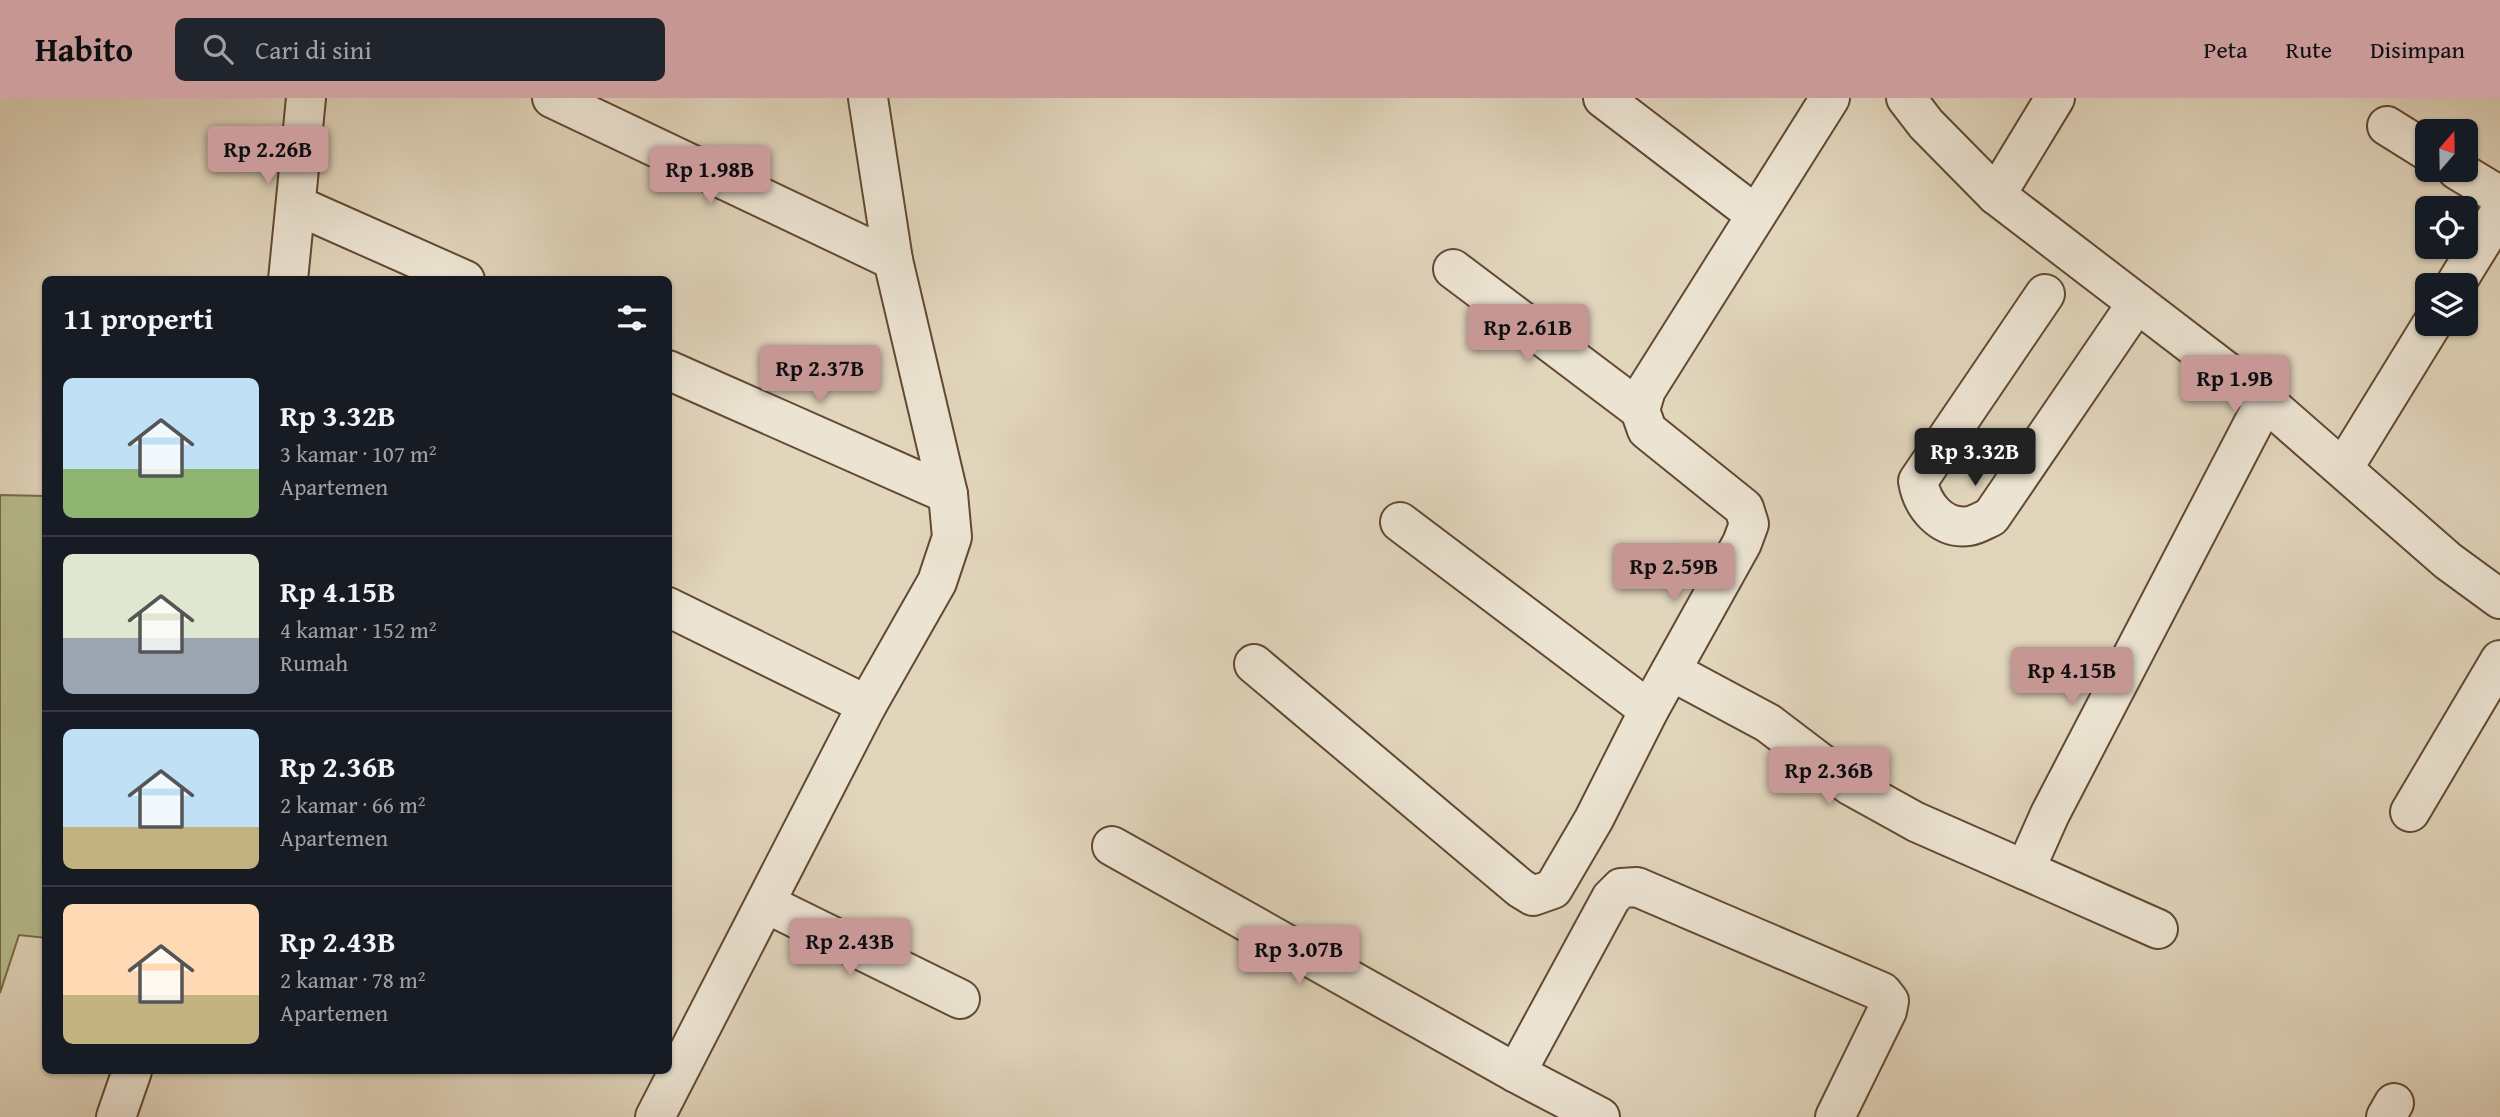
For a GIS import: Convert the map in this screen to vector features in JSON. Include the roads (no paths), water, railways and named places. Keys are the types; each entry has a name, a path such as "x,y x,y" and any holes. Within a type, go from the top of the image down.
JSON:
{"street":[{"path":"288,276 306,98"},
{"path":"552,98 893,260"},
{"path":"672,1068 681,1042 766,904 867,705 945,563 952,537 948,494 893,260 869,98"},
{"path":"1603,98 1756,215"},
{"path":"1640,410 1646,390 1830,98"},
{"path":"1906,98 1926,124 1996,195 2265,401 2344,467 2448,561 2500,599"},
{"path":"1996,195 2056,98"},
{"path":"2387,126 2415,144"},
{"path":"2477,182 2500,196"},
{"path":"296,205 456,276"},
{"path":"2462,273 2500,212"},
{"path":"1254,664 1533,896 1553,889 1594,819 1649,710 1742,543 1749,524 1744,508 1647,430 1640,410 1453,270"},
{"path":"2045,294 1918,481 1923,502 1932,513 1952,524 1969,526 1991,517 2137,303"},
{"path":"2344,467 2425,336"},
{"path":"672,372 948,494"},
{"path":"2025,870 2050,814 2265,401"},
{"path":"1400,522 1649,710"},
{"path":"672,609 867,705"},
{"path":"2410,812 2500,660"},
{"path":"1671,671 1768,723 1862,792 1916,822 2158,929"},
{"path":"1112,846 1516,1073 1601,1117"},
{"path":"1516,1073 1611,898 1621,888 1637,887 1882,992 1889,1001 1887,1011 1835,1117"},
{"path":"766,904 960,999"},
{"path":"116,1117 131,1074"},
{"path":"655,1117 670,1074"}]}
